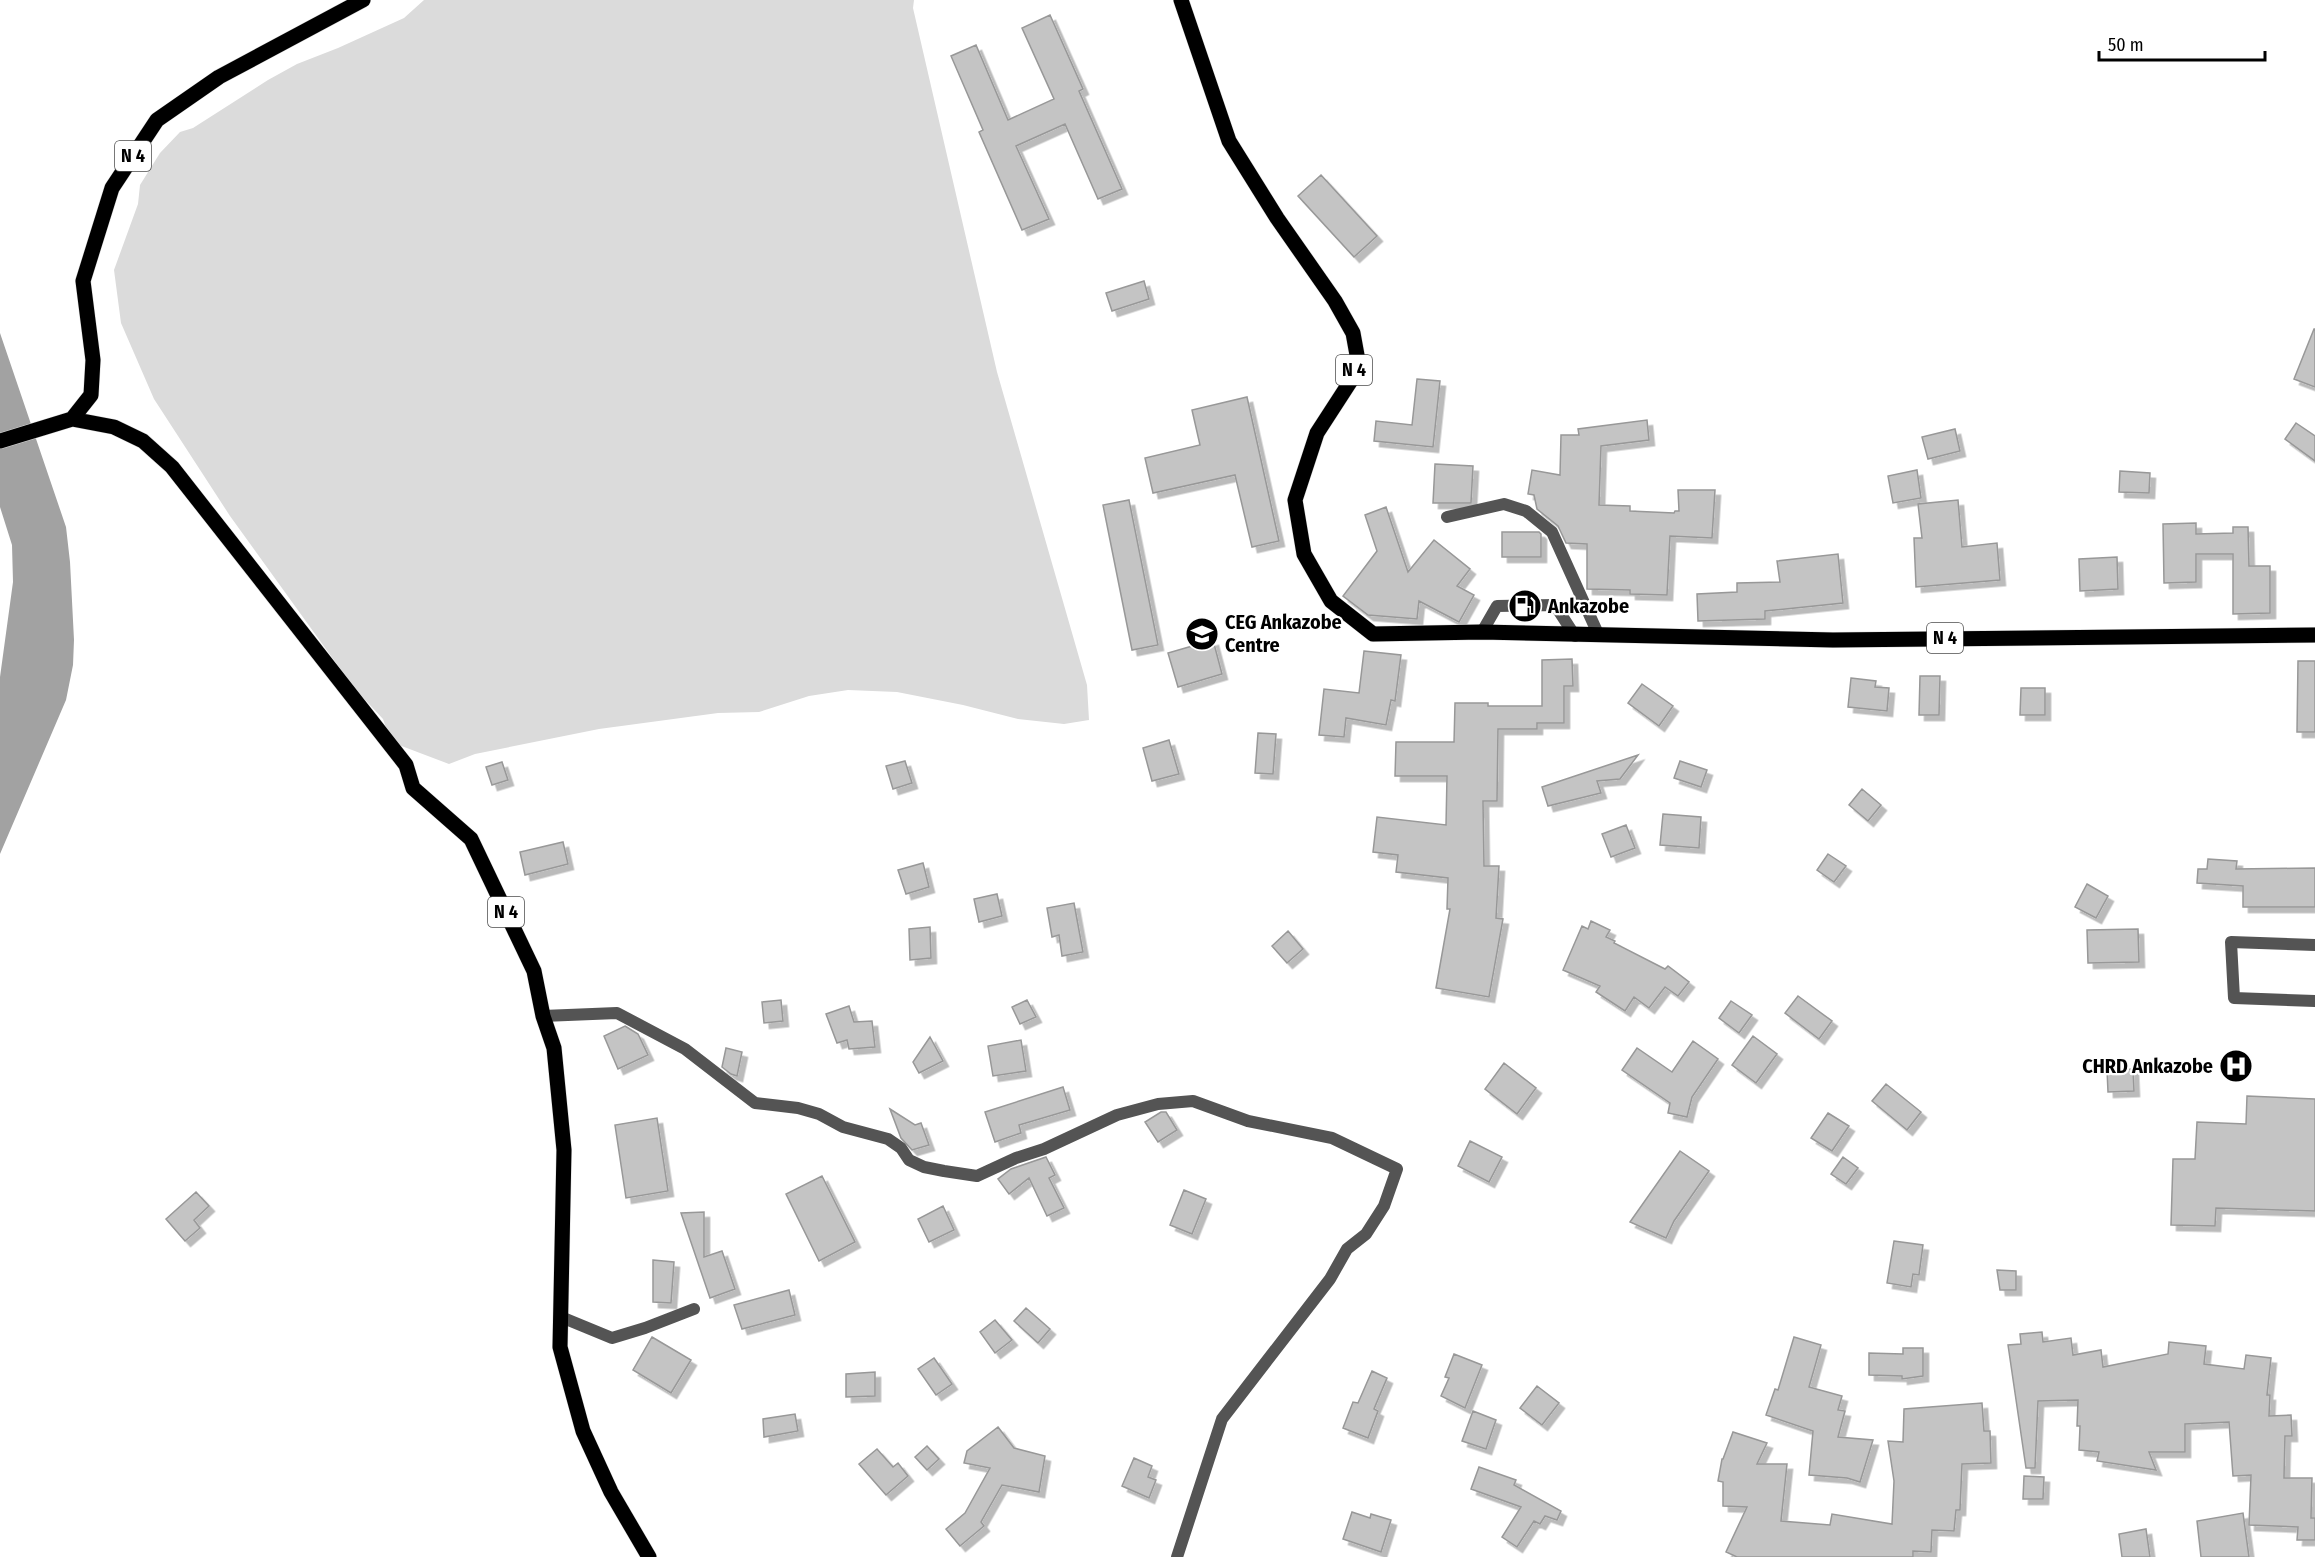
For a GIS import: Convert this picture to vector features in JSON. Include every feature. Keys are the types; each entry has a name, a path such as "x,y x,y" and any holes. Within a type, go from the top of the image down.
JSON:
{"main road":[{"name":"N 4","path":"72,419 91,395 93,360 83,281 112,188 157,120 219,77 363,0"},
{"name":"N 4","path":"1181,0 1229,141 1277,218 1335,301 1353,333 1357,355 1352,379 1317,433 1296,500 1304,554 1331,602 1373,634 1482,632 1575,636 1833,640 2315,635"},
{"name":"N 4","path":"0,441 72,419 114,427 143,441 172,467 406,765 413,788 471,839 534,971 543,1016 554,1048 564,1150 560,1347 584,1431 611,1492 649,1557"}],"street":[{"path":"1448,517 1504,504 1526,511 1551,532 1599,636"},
{"path":"1482,632 1497,606 1554,605 1575,636"},
{"path":"2315,945 2231,942 2234,998 2315,1001"},
{"path":"543,1016 617,1013 685,1049 755,1103 798,1108 819,1114 843,1127 888,1139 901,1148 909,1160 924,1167 944,1171 977,1176 1016,1158 1044,1149 1117,1115 1158,1104 1193,1101 1248,1121 1332,1138 1397,1169 1384,1206 1366,1233 1347,1249 1330,1279 1222,1419 1177,1557"},
{"path":"561,1317 612,1338 694,1310"}],"shaded area":[{"path":"424,0 914,0 913,8 997,372 1087,685 1089,720 1064,724 1018,719 897,692 848,690 809,696 759,712 718,713 599,729 475,754 449,764 391,742 383,719 354,688 230,516 154,399 121,323 114,270 138,204 140,185 160,153 180,132 193,128 297,64 404,18"},
{"path":"0,333 66,527 74,640 73,665 66,700 0,854 0,677 13,582 12,545 0,507"}],"building":[{"path":"1050,15 1083,89 1079,91 1122,189 1098,199 1065,124 1016,146 1049,219 1022,230 979,132 983,130 951,56 976,45 1008,120 1054,99 1022,28"},
{"path":"1321,175 1377,236 1354,257 1298,196"},
{"path":"1144,281 1149,299 1112,311 1106,293"},
{"path":"2315,329 2315,387 2294,379"},
{"path":"1417,379 1440,381 1433,447 1374,441 1376,421 1412,425"},
{"path":"1247,397 1279,541 1252,547 1235,475 1153,493 1145,458 1200,445 1192,410"},
{"path":"1647,420 1649,440 1601,446 1599,505 1630,506 1630,511 1674,513 1679,511 1678,490 1715,490 1712,538 1670,536 1667,595 1630,594 1630,590 1587,589 1587,544 1566,543 1558,526 1537,509 1534,495 1528,494 1532,470 1560,475 1561,435 1579,435 1578,429"},
{"path":"2296,423 2315,436 2315,461 2285,439"},
{"path":"1955,429 1960,451 1928,459 1922,437"},
{"path":"1435,464 1473,466 1471,503 1433,503"},
{"path":"1917,470 1921,498 1893,503 1888,476"},
{"path":"2120,471 2150,473 2149,493 2119,492"},
{"path":"1129,500 1158,645 1132,650 1103,505"},
{"path":"1958,500 1962,547 1997,543 2000,580 1916,587 1914,538 1922,538 1918,504"},
{"path":"1386,507 1408,572 1434,540 1470,569 1457,586 1474,595 1459,622 1419,601 1417,619 1368,615 1343,596 1377,551 1365,515"},
{"path":"2196,523 2196,534 2233,533 2233,527 2248,527 2249,566 2270,566 2270,613 2233,614 2233,554 2196,554 2196,582 2164,583 2163,524"},
{"path":"1502,532 1539,532 1541,534 1541,557 1502,557"},
{"path":"1838,554 1843,603 1765,611 1765,619 1698,621 1697,594 1737,592 1737,583 1780,582 1777,561"},
{"path":"2117,557 2118,589 2080,591 2079,559"},
{"path":"1213,640 1222,674 1178,687 1168,653"},
{"path":"1364,651 1401,655 1395,701 1391,700 1386,725 1346,718 1344,737 1319,735 1324,689 1359,693"},
{"path":"1572,659 1573,686 1564,686 1564,723 1537,723 1537,729 1498,729 1497,801 1483,801 1484,866 1499,866 1496,918 1503,919 1489,997 1436,988 1450,909 1447,909 1448,878 1396,872 1398,855 1373,852 1377,817 1446,825 1447,776 1395,776 1396,742 1454,742 1455,703 1488,703 1488,706 1542,706 1542,660"},
{"path":"2298,661 2315,661 2315,732 2297,732"},
{"path":"1920,676 1940,676 1939,715 1919,715"},
{"path":"1851,678 1876,681 1875,687 1889,688 1887,711 1848,707"},
{"path":"1642,684 1673,706 1659,726 1628,703"},
{"path":"2021,688 2045,688 2045,715 2020,715"},
{"path":"1258,733 1276,734 1273,774 1255,773"},
{"path":"1169,740 1179,774 1152,781 1143,748"},
{"path":"1638,755 1620,779 1597,781 1601,793 1548,806 1542,787"},
{"path":"905,761 912,783 893,789 886,766"},
{"path":"1680,761 1707,770 1701,787 1674,778"},
{"path":"502,762 508,780 492,785 486,767"},
{"path":"1862,789 1881,805 1868,821 1849,805"},
{"path":"1663,814 1701,817 1699,848 1660,845"},
{"path":"1626,825 1635,848 1611,857 1602,834"},
{"path":"563,842 568,864 525,875 520,852"},
{"path":"1828,854 1846,866 1834,882 1817,870"},
{"path":"2208,859 2237,861 2236,869 2315,868 2315,907 2243,907 2243,886 2197,883 2198,869 2207,869"},
{"path":"923,863 929,887 906,894 898,870"},
{"path":"2087,884 2108,896 2096,918 2075,907"},
{"path":"997,894 1002,916 979,922 974,899"},
{"path":"1074,903 1083,952 1062,956 1059,935 1052,937 1047,908"},
{"path":"1591,921 1610,930 1606,937 1615,941 1614,943 1665,969 1668,966 1689,982 1678,996 1665,987 1649,1008 1634,997 1625,1011 1596,992 1600,986 1563,970 1582,926 1588,929"},
{"path":"930,927 931,958 910,960 909,929"},
{"path":"2138,929 2139,962 2088,963 2087,930"},
{"path":"1288,931 1303,949 1287,963 1272,946"},
{"path":"1798,996 1832,1021 1819,1039 1785,1013"},
{"path":"781,1000 783,1021 764,1023 762,1002"},
{"path":"1027,1000 1036,1017 1020,1024 1012,1007"},
{"path":"1731,1001 1752,1015 1739,1033 1719,1018"},
{"path":"849,1006 854,1022 872,1021 875,1047 849,1049 847,1040 837,1043 826,1014"},
{"path":"625,1026 638,1034 648,1055 618,1069 604,1036"},
{"path":"1753,1036 1777,1054 1756,1083 1732,1065"},
{"path":"930,1037 943,1061 919,1073 913,1062"},
{"path":"1021,1040 1026,1071 993,1076 988,1046"},
{"path":"1693,1041 1718,1059 1692,1097 1687,1117 1668,1113 1670,1103 1622,1070 1637,1048 1672,1072"},
{"path":"726,1048 742,1052 737,1076 722,1067"},
{"path":"1504,1063 1536,1088 1517,1114 1485,1089"},
{"path":"2133,1069 2134,1091 2108,1092 2107,1070"},
{"path":"1886,1084 1921,1112 1907,1130 1872,1101"},
{"path":"1063,1087 1070,1110 1019,1125 1021,1133 995,1142 985,1112"},
{"path":"2247,1096 2315,1099 2315,1211 2216,1208 2215,1226 2171,1225 2173,1159 2195,1159 2197,1122 2246,1124"},
{"path":"890,1109 915,1125 921,1123 929,1145 912,1150 901,1138"},
{"path":"1161,1112 1166,1112 1177,1130 1158,1142 1145,1122"},
{"path":"1828,1113 1849,1126 1832,1151 1811,1138"},
{"path":"657,1118 668,1191 626,1198 615,1125"},
{"path":"1470,1141 1502,1157 1489,1182 1458,1166"},
{"path":"1680,1151 1709,1171 1674,1221 1666,1238 1630,1222"},
{"path":"1046,1157 1055,1175 1049,1178 1064,1208 1047,1216 1029,1178 1009,1194 998,1179 1011,1169"},
{"path":"1843,1157 1858,1168 1846,1184 1831,1174"},
{"path":"822,1176 855,1242 819,1261 786,1194"},
{"path":"1184,1190 1206,1199 1192,1234 1170,1225"},
{"path":"196,1192 209,1206 194,1220 200,1228 185,1241 166,1219"},
{"path":"943,1206 954,1230 929,1242 918,1219"},
{"path":"704,1212 704,1257 722,1251 735,1289 710,1298 681,1213"},
{"path":"1894,1241 1923,1245 1919,1275 1913,1274 1911,1287 1887,1283"},
{"path":"653,1260 674,1262 671,1303 653,1302"},
{"path":"1997,1270 2016,1271 2016,1290 2000,1290"},
{"path":"789,1290 795,1315 742,1329 734,1305"},
{"path":"1026,1308 1050,1329 1038,1343 1014,1321"},
{"path":"995,1320 1012,1340 995,1353 980,1332"},
{"path":"2042,1332 2043,1342 2071,1338 2073,1355 2101,1350 2103,1367 2168,1354 2169,1342 2206,1346 2204,1364 2244,1369 2246,1355 2271,1358 2267,1395 2270,1395 2269,1416 2291,1415 2292,1436 2285,1436 2284,1478 2312,1478 2311,1518 2315,1518 2315,1540 2297,1540 2298,1527 2249,1525 2251,1475 2233,1476 2229,1422 2185,1424 2185,1452 2149,1452 2156,1470 2097,1461 2099,1452 2079,1450 2078,1400 2038,1401 2035,1468 2026,1468 2008,1345 2021,1344 2020,1334"},
{"path":"652,1337 691,1360 671,1393 633,1370"},
{"path":"1794,1337 1821,1345 1809,1387 1842,1396 1838,1410 1845,1411 1838,1437 1873,1440 1860,1482 1847,1478 1809,1475 1813,1431 1766,1415 1775,1389 1778,1390"},
{"path":"1903,1348 1923,1348 1923,1376 1902,1379 1902,1376 1869,1375 1869,1353 1903,1354"},
{"path":"1454,1354 1482,1365 1465,1408 1441,1396 1449,1378 1445,1377"},
{"path":"934,1358 952,1384 936,1395 918,1369"},
{"path":"1372,1371 1387,1378 1374,1409 1378,1411 1368,1438 1343,1428 1353,1402 1358,1403"},
{"path":"875,1372 875,1396 846,1397 846,1374"},
{"path":"1537,1386 1559,1403 1542,1425 1520,1408"},
{"path":"1982,1403 1984,1431 1990,1431 1991,1463 1962,1464 1960,1510 1956,1510 1954,1531 1932,1530 1931,1552 1913,1551 1913,1557 1737,1557 1726,1552 1747,1507 1723,1506 1723,1482 1718,1481 1722,1459 1733,1432 1767,1443 1757,1464 1787,1464 1781,1521 1830,1525 1832,1514 1892,1524 1894,1481 1888,1441 1903,1442 1904,1409"},
{"path":"1473,1411 1496,1420 1486,1449 1462,1441"},
{"path":"795,1414 798,1431 764,1437 763,1419"},
{"path":"998,1427 1014,1448 1045,1456 1039,1492 1002,1485 981,1522 984,1526 960,1546 946,1529 965,1513 990,1468 964,1463 967,1451"},
{"path":"927,1446 939,1459 927,1470 915,1457"},
{"path":"877,1449 893,1467 898,1463 908,1476 886,1495 859,1464"},
{"path":"1134,1458 1152,1466 1148,1477 1156,1480 1149,1498 1122,1486"},
{"path":"1479,1467 1516,1480 1514,1485 1561,1511 1557,1520 1545,1516 1540,1524 1534,1521 1517,1547 1502,1537 1521,1507 1471,1489"},
{"path":"2024,1476 2044,1477 2043,1499 2023,1499"},
{"path":"1352,1512 1370,1518 1371,1514 1391,1520 1381,1552 1343,1539"},
{"path":"2243,1513 2249,1557 2201,1557 2197,1521"},
{"path":"2146,1529 2150,1557 2122,1557 2119,1534"}],"place":[{"name":"Ankazobe","path":"1525,606"},
{"name":"CEG Ankazobe Centre","path":"1202,634"},
{"name":"CHRD Ankazobe","path":"2236,1066"}]}
